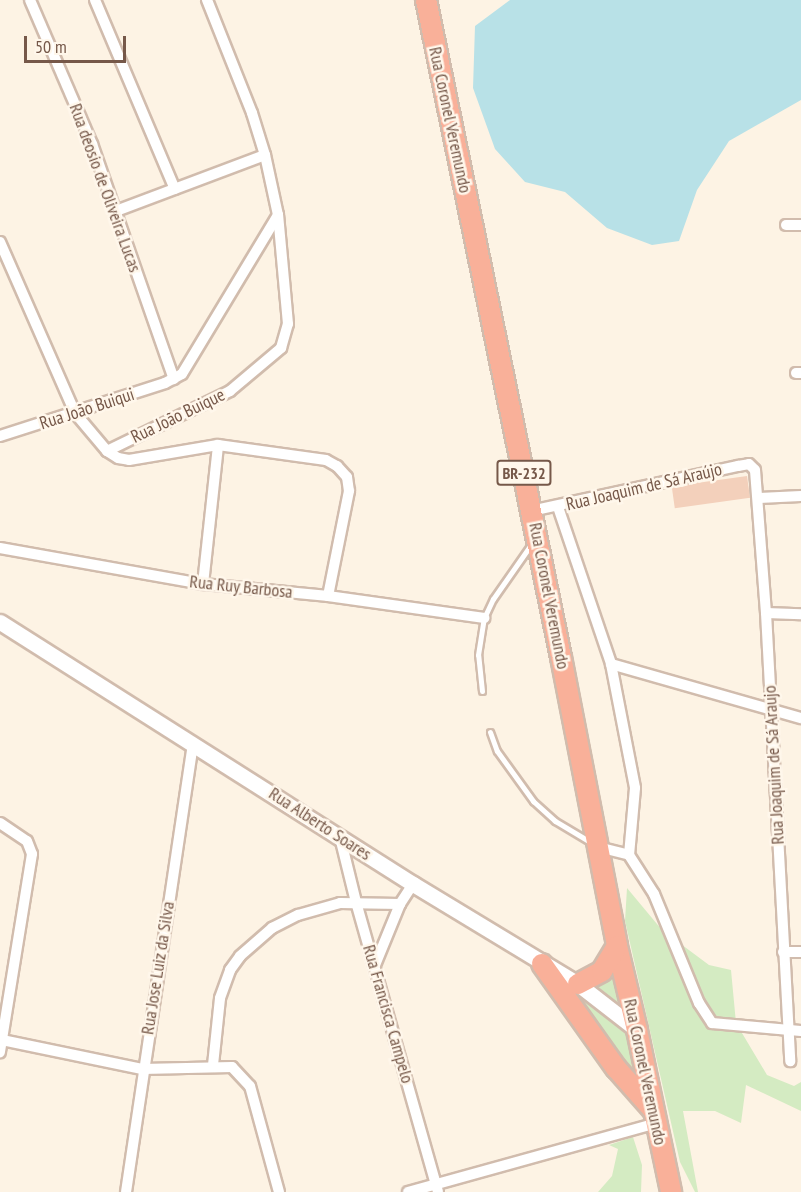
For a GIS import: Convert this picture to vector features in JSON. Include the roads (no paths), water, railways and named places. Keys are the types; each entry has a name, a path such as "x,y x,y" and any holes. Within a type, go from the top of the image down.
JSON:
{"highway":[{"name":"Rua Coronel Veremundo","path":"426,0 537,537 617,946 671,1192"},
{"path":"578,984 602,971 617,946"},
{"path":"542,964 616,1068 656,1117"}],"main road":[{"name":"Rua Alberto Soares","path":"0,622 413,884 578,984 637,1030"}],"street":[{"name":"Rua deosio de Oliveira Lucas","path":"30,0 92,144 174,379"},
{"path":"95,0 175,189"},
{"name":"Rua João Buique","path":"107,451 230,391 280,348 289,312 278,215 265,155 252,113 207,0"},
{"path":"116,211 265,155"},
{"name":"Rua João Buique","path":"174,379 182,374 278,215"},
{"path":"786,225 801,225"},
{"path":"0,242 75,413 107,451 118,458 129,460 218,445 326,460 337,466 347,477 349,491 328,596"},
{"name":"Rua João Buiqui","path":"0,436 174,379"},
{"path":"203,584 218,445"},
{"name":"Rua Joaquim de Sá Araújo","path":"531,511 558,507 738,466 749,464 755,470"},
{"name":"Rua Joaquim de Sá Araujo","path":"755,470 759,498 766,614 790,1061"},
{"path":"759,498 801,496"},
{"path":"558,507 611,664 635,788 628,855 660,904 699,1003 712,1023 801,1031"},
{"name":"Rua Ruy Barbosa","path":"0,548 203,584 328,596 484,618"},
{"path":"766,614 801,614"},
{"path":"611,664 801,718"},
{"name":"Rua Jose Luiz da Silva","path":"126,1192 142,1069 193,744"},
{"path":"0,823 21,836 30,848 32,861 0,1052"},
{"name":"Rua Francisca Campelo","path":"340,836 356,902 437,1189"},
{"path":"598,847 628,855"},
{"path":"375,965 400,904 413,884"},
{"path":"213,1065 220,998 230,970 240,956 272,928 298,915 340,903 400,904"},
{"path":"783,952 801,952"},
{"path":"2,1041 142,1069 232,1066 250,1086 279,1192"},
{"path":"408,1192 437,1189 656,1117"}],"lane":[{"path":"482,691 478,655 484,618 493,599 537,537"},
{"path":"490,732 497,751 533,801 555,821 598,847"}],"water":[{"path":"510,0 801,0 801,100 729,141 697,190 679,241 652,245 607,228 565,192 525,182 495,149 473,88 475,26"}]}
